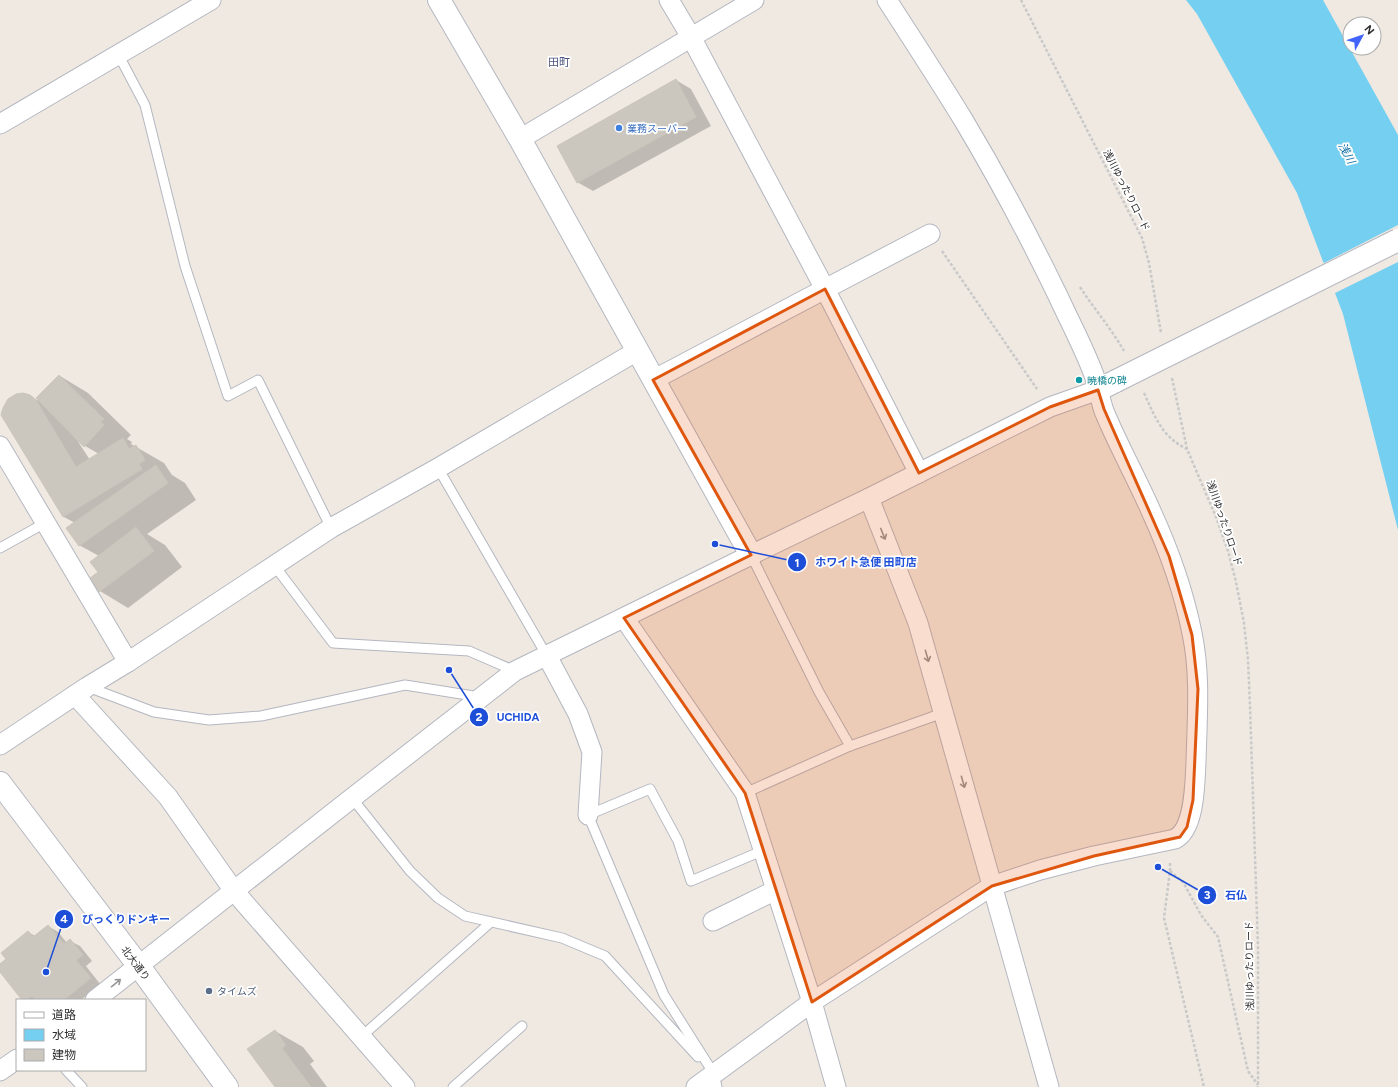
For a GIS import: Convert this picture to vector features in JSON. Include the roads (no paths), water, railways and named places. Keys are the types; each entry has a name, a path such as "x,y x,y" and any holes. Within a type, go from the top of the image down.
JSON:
{"street":[{"path":"0,124 211,0"},
{"path":"439,0 520,139 751,555"},
{"path":"669,0 691,37 825,289 919,473"},
{"path":"520,139 754,0"},
{"path":"887,0 962,119 997,178 1040,258 1095,376 1107,385"},
{"path":"653,380 930,234"},
{"path":"96,999 515,671 919,473 1050,407 1107,385 1398,240"},
{"path":"0,745 331,528 438,468 637,351"},
{"path":"696,1087 716,1081 812,1002 992,886 1040,870 1094,856 1169,841 1180,837 1187,828 1193,800 1196,772 1198,689 1192,635 1186,610 1159,530 1104,409 1107,385"},
{"path":"0,446 128,662"},
{"path":"868,498 918,623 1049,1087"},
{"path":"624,618 745,794 812,1002 836,1087"},
{"path":"547,656 578,714 592,752 588,815"},
{"path":"81,691 168,797 234,891 405,1087"},
{"name":"北大通り","path":"0,783 138,965 227,1087"},
{"path":"713,921 776,890"},
{"path":"0,1071 16,1061"}],"lane":[{"path":"118,54 145,105 184,266 228,396 258,380 331,528"},
{"path":"438,468 547,656"},
{"path":"0,548 46,523"},
{"path":"751,555 819,692 850,746"},
{"path":"274,565 333,643 469,651 515,671"},
{"path":"81,691 154,712 210,720 261,716 405,684 482,697"},
{"path":"745,794 850,746 943,713"},
{"path":"716,1081 664,995 588,815 650,789 678,841 691,881 764,850"},
{"path":"352,798 410,871 438,898 464,916 562,938 605,956 716,1081"},
{"path":"361,1036 491,922"},
{"path":"453,1087 522,1026"},
{"path":"67,1071 82,1087"}],"water":[{"name":"浅川","path":"1186,0 1323,0 1342,34 1342,56 1354,56 1398,135 1398,530 1343,314 1297,193 1197,14"}],"place":[{"name":"業務スーパー","path":"619,128"},
{"name":"暁橋の碑","path":"1079,380"},
{"name":"ホワイト急便 田町店","path":"715,544"},
{"name":"UCHIDA","path":"449,670"},
{"name":"石仏","path":"1158,867"},
{"name":"びっくりドンキー","path":"46,972"},
{"name":"タイムズ","path":"209,991"}],"district":[{"name":"田町","path":"559,62"}]}
